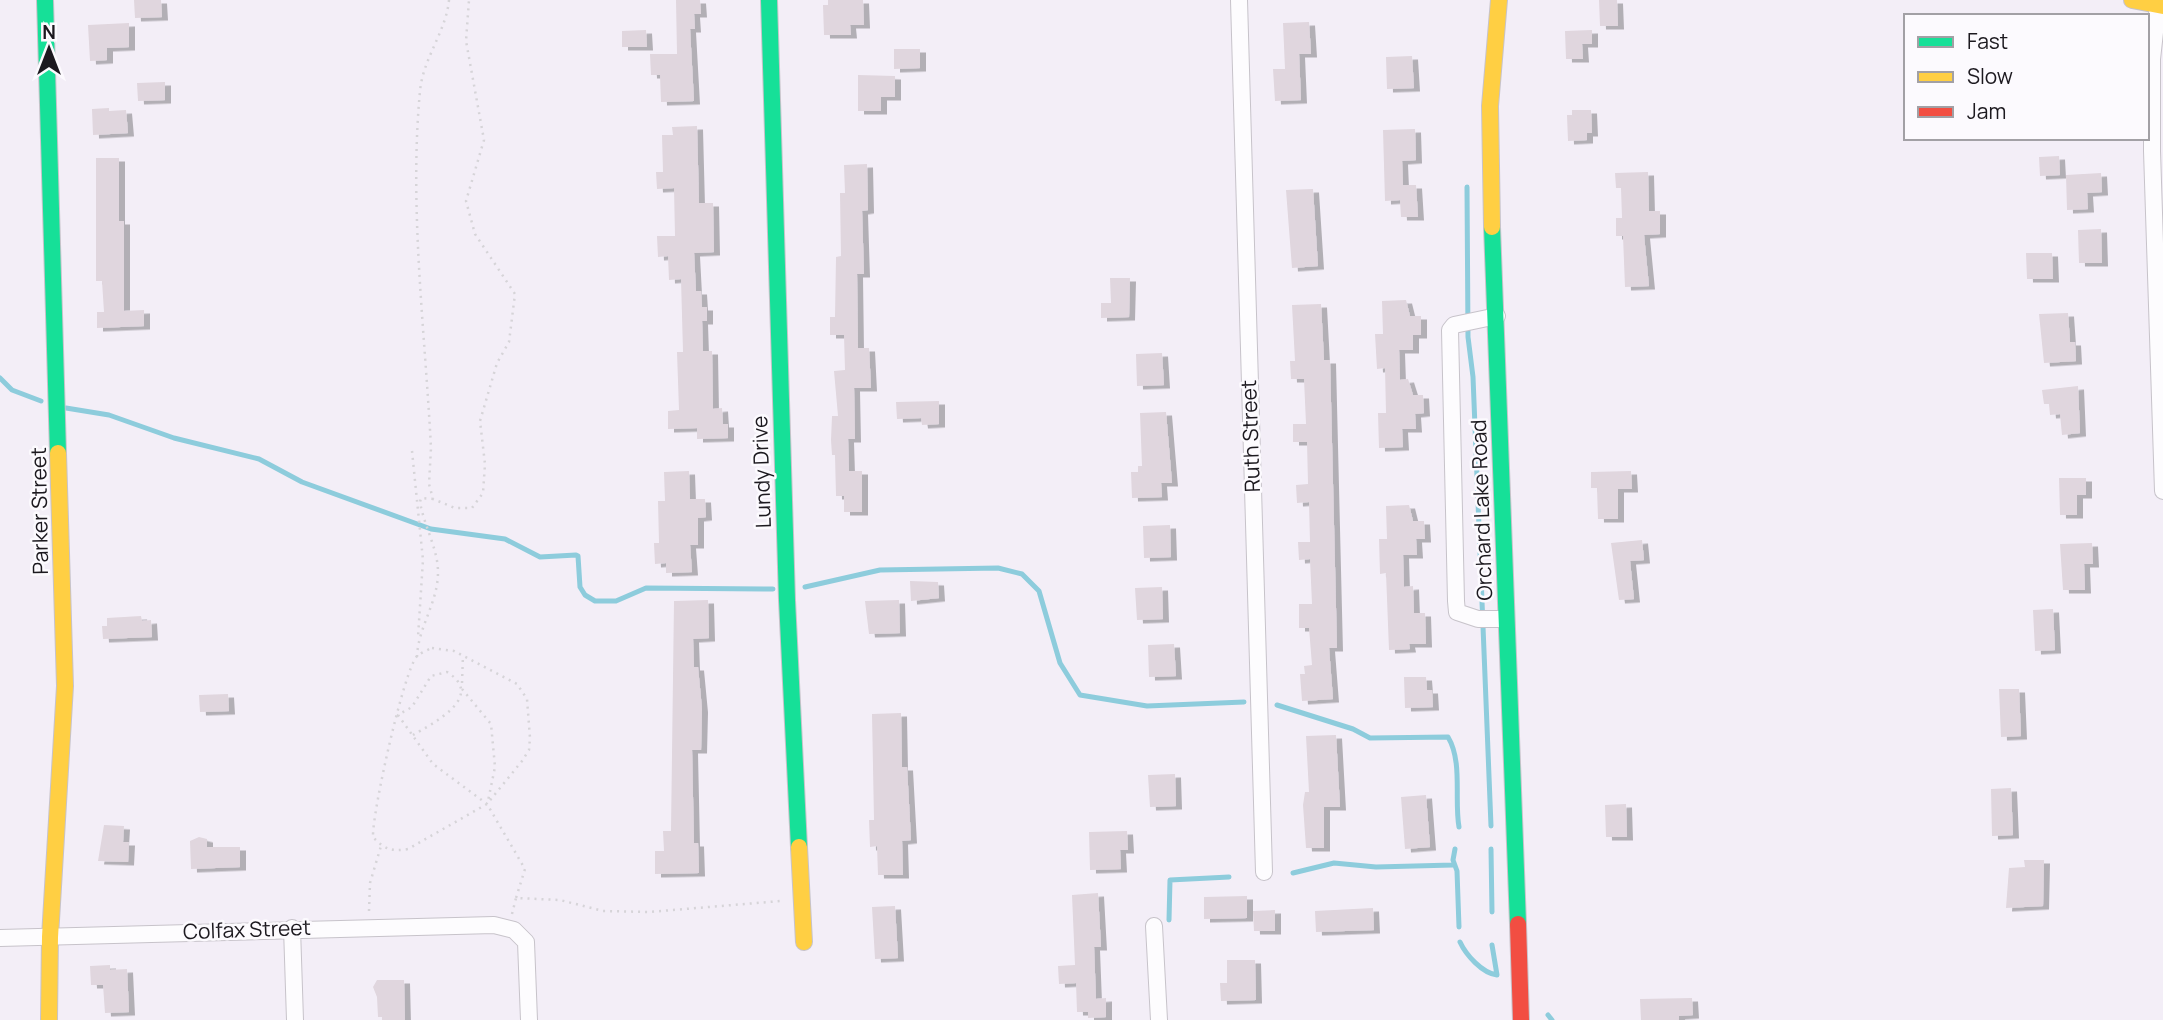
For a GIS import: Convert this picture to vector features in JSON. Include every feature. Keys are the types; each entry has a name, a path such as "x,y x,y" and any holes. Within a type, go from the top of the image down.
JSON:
{"street":[{"name":"Parker Street","path":"45,0 65,686 64,750 49,936 49,1020"},
{"name":"Lundy Drive","path":"769,0 786,572 804,942"},
{"name":"Ruth Street","path":"1239,0 1264,872"},
{"name":"Orchard Lake Road","path":"1499,0 1489,106 1521,1020"},
{"path":"2132,0 2161,6 2152,59 2158,154 2163,491"},
{"path":"1497,316 1454,325 1450,330 1456,601 1457,612 1465,616 1506,619"},
{"path":"1154,926 1159,1020"},
{"name":"Colfax Street","path":"0,938 292,928 501,927"},
{"path":"501,927 526,942 529,1020"},
{"path":"292,928 295,1020"}],"path":[{"path":"433,499 429,484 431,447 415,162 421,87 432,47 448,16 449,0"},
{"path":"418,637 429,619 438,572 436,553 421,498 433,499 456,508 471,508 483,492 485,464 480,421 497,363 509,342 515,294 475,234 466,201 484,140 466,41 469,0"},
{"path":"412,451 423,560 416,657 407,677 372,826 373,837 381,846 393,851 408,849 487,804 529,750 527,699 517,684 463,655 432,648 416,657"},
{"path":"413,735 458,704 462,689 463,655"},
{"path":"398,715 412,707 431,676 447,672 458,679 462,689 491,724 495,767 487,804"},
{"path":"398,715 433,764 487,804 525,869 516,898 501,927"},
{"path":"368,927 370,883 381,846"},
{"path":"516,898 560,900 603,911 649,912 767,904 802,898"}],"building":[{"path":"134,0 161,0 162,17 135,18"},
{"path":"676,0 700,0 701,14 694,14 695,29 690,29 694,101 661,102 660,75 651,75 650,54 677,54"},
{"path":"828,0 863,0 864,25 850,25 851,35 824,35 823,5 828,5"},
{"path":"1599,0 1617,0 1618,26 1600,26"},
{"path":"1309,22 1311,54 1299,54 1301,100 1275,101 1273,69 1285,69 1283,23"},
{"path":"129,23 129,47 107,48 107,60 90,61 88,25"},
{"path":"646,30 647,47 622,47 622,31"},
{"path":"1592,30 1592,44 1582,44 1583,59 1566,59 1565,31"},
{"path":"894,49 920,49 920,68 894,69"},
{"path":"1412,56 1414,88 1387,89 1386,57"},
{"path":"858,75 895,76 895,97 881,97 881,111 858,111"},
{"path":"165,82 165,100 138,101 137,83"},
{"path":"109,108 109,111 126,110 128,133 93,135 92,109"},
{"path":"1572,110 1591,110 1592,133 1587,133 1587,140 1568,141 1567,115 1572,115"},
{"path":"697,126 699,203 713,203 714,252 694,253 696,291 701,291 702,307 707,307 707,321 702,321 703,351 712,351 713,409 722,408 723,424 728,424 728,438 697,439 697,428 668,429 668,411 679,410 677,352 683,352 681,279 669,280 668,256 658,257 657,236 675,236 674,188 657,189 656,172 663,172 662,135 673,135 672,127"},
{"path":"1415,129 1416,160 1402,161 1403,185 1416,185 1418,217 1401,217 1400,200 1385,201 1383,130"},
{"path":"2059,156 2060,175 2040,176 2039,157"},
{"path":"96,158 119,158 119,221 124,221 124,311 144,310 144,326 97,328 97,312 104,312 102,281 96,281"},
{"path":"867,164 868,210 862,211 864,274 857,274 858,348 869,348 871,388 854,388 855,439 848,439 849,471 862,471 862,512 844,512 844,496 836,496 835,455 832,455 831,440 832,416 838,416 834,371 845,370 844,335 830,335 830,317 835,317 836,257 841,256 840,193 845,193 844,165"},
{"path":"1648,172 1649,211 1660,211 1660,234 1644,235 1649,286 1625,287 1623,236 1616,236 1616,218 1622,218 1621,188 1616,188 1615,173"},
{"path":"2101,173 2102,192 2087,193 2088,209 2067,210 2066,175"},
{"path":"1313,189 1318,266 1292,268 1286,190"},
{"path":"2101,229 2102,263 2079,263 2078,230"},
{"path":"2026,253 2052,253 2053,279 2027,279"},
{"path":"1110,278 1130,278 1129,317 1101,318 1101,303 1111,303"},
{"path":"1406,300 1410,316 1421,316 1421,335 1413,335 1413,350 1399,350 1400,380 1408,379 1413,395 1423,395 1424,413 1415,414 1416,429 1402,429 1403,447 1379,448 1378,413 1386,413 1385,368 1377,369 1375,334 1383,334 1382,301"},
{"path":"1321,304 1324,360 1330,360 1337,648 1329,648 1333,699 1302,701 1300,674 1305,674 1304,666 1312,665 1309,628 1299,628 1299,604 1312,604 1310,559 1299,560 1298,542 1310,542 1309,502 1297,503 1296,485 1308,484 1307,442 1293,442 1293,424 1306,424 1304,379 1291,379 1290,361 1295,361 1292,305"},
{"path":"2068,313 2070,342 2075,342 2076,361 2044,363 2039,314"},
{"path":"1162,353 1164,385 1137,386 1136,354"},
{"path":"2078,386 2080,433 2062,435 2060,414 2050,415 2049,404 2044,404 2042,390"},
{"path":"939,401 939,424 922,425 921,418 897,419 896,402"},
{"path":"1166,412 1172,483 1161,483 1162,497 1132,498 1131,472 1138,472 1138,466 1142,466 1140,413"},
{"path":"689,471 690,499 705,499 706,517 698,518 698,545 690,545 692,572 666,573 666,563 655,564 654,543 659,543 658,501 665,501 664,472"},
{"path":"1631,471 1632,489 1618,489 1618,519 1598,519 1597,488 1591,488 1591,472"},
{"path":"2059,478 2086,478 2086,495 2077,495 2077,515 2060,515"},
{"path":"1409,505 1413,521 1424,521 1425,539 1416,539 1417,555 1403,555 1404,587 1413,586 1414,613 1425,613 1426,644 1409,644 1410,649 1389,650 1386,573 1380,574 1379,539 1387,539 1386,506"},
{"path":"1170,525 1171,557 1144,558 1143,526"},
{"path":"1642,540 1644,560 1630,561 1634,599 1619,600 1611,543"},
{"path":"2092,543 2093,564 2084,564 2085,590 2063,590 2060,544"},
{"path":"910,581 938,582 939,598 911,601"},
{"path":"1162,587 1163,619 1137,620 1135,588"},
{"path":"708,600 709,638 693,639 694,667 698,667 702,709 701,750 692,750 694,843 698,843 699,873 655,874 655,851 664,851 663,831 671,831 674,601"},
{"path":"899,600 900,633 869,634 865,601"},
{"path":"2053,609 2055,650 2035,651 2033,610"},
{"path":"141,616 142,621 151,620 152,637 103,639 102,626 107,626 107,618"},
{"path":"1174,644 1176,676 1149,677 1148,645"},
{"path":"1404,677 1426,677 1427,690 1432,690 1433,707 1405,708"},
{"path":"1999,689 2019,689 2021,736 2001,737"},
{"path":"228,694 229,711 200,712 199,695"},
{"path":"901,713 902,767 907,767 911,840 902,841 903,875 878,875 877,846 870,847 869,820 874,820 872,714"},
{"path":"1336,735 1340,807 1324,807 1324,848 1306,848 1303,805 1305,792 1309,792 1306,736"},
{"path":"1175,774 1176,806 1150,807 1148,775"},
{"path":"2011,788 2013,835 1992,836 1991,789"},
{"path":"1426,795 1430,847 1405,849 1401,797"},
{"path":"1626,804 1627,837 1606,837 1605,805"},
{"path":"104,825 124,826 123,842 129,842 128,862 98,861"},
{"path":"1127,831 1128,850 1120,850 1121,869 1090,870 1089,832"},
{"path":"199,837 207,839 207,847 240,847 240,867 191,869 190,841"},
{"path":"2024,860 2044,860 2043,906 2006,908 2009,868 2025,867"},
{"path":"1098,893 1101,947 1094,947 1096,999 1106,998 1106,1017 1088,1018 1088,1012 1077,1012 1076,983 1059,984 1058,966 1075,965 1072,895"},
{"path":"1247,896 1247,918 1204,919 1204,897"},
{"path":"895,906 898,958 875,959 872,907"},
{"path":"1373,908 1374,930 1316,932 1315,911"},
{"path":"1275,910 1275,931 1254,931 1253,911"},
{"path":"1227,960 1255,960 1256,1000 1221,1001 1220,983 1227,983"},
{"path":"110,965 110,970 127,969 129,1012 105,1013 103,985 91,985 90,966"},
{"path":"377,980 404,980 405,1020 382,1020 382,1017 378,1017 377,997 373,987"},
{"path":"1692,998 1693,1015 1679,1016 1679,1020 1641,1020 1640,999"}],"waterway":[{"path":"1467,187 1468,337 1473,377 1491,826"},
{"path":"0,378 12,390 41,401"},
{"path":"66,408 109,415 174,438 259,459 302,482 431,529 505,539 540,557 576,555 580,587 585,595 595,601 616,601 646,588 773,589"},
{"path":"805,587 880,570 998,568 1022,574 1039,591 1060,663 1080,695 1147,706 1244,702"},
{"path":"1277,705 1353,729 1370,738 1448,737 1453,747 1457,769 1459,827"},
{"path":"1455,849 1453,860 1457,871 1459,927"},
{"path":"1491,849 1492,912"},
{"path":"1293,873 1334,863 1376,867 1453,865"},
{"path":"1169,920 1170,880 1229,877"},
{"path":"1460,942 1475,963 1497,975 1492,945"},
{"path":"1548,1015 1552,1020"}],"traffic: fast":[{"path":"45,0 58,453"},
{"path":"769,0 787,600 799,847"},
{"path":"1492,227 1518,924"}],"traffic: slow":[{"path":"1492,227 1490,106 1499,0"},
{"path":"2132,0 2163,6"},
{"path":"49,1020 50,937 65,686 58,453"},
{"path":"799,847 804,942"}],"traffic: jam":[{"path":"1518,924 1521,1020"}]}
